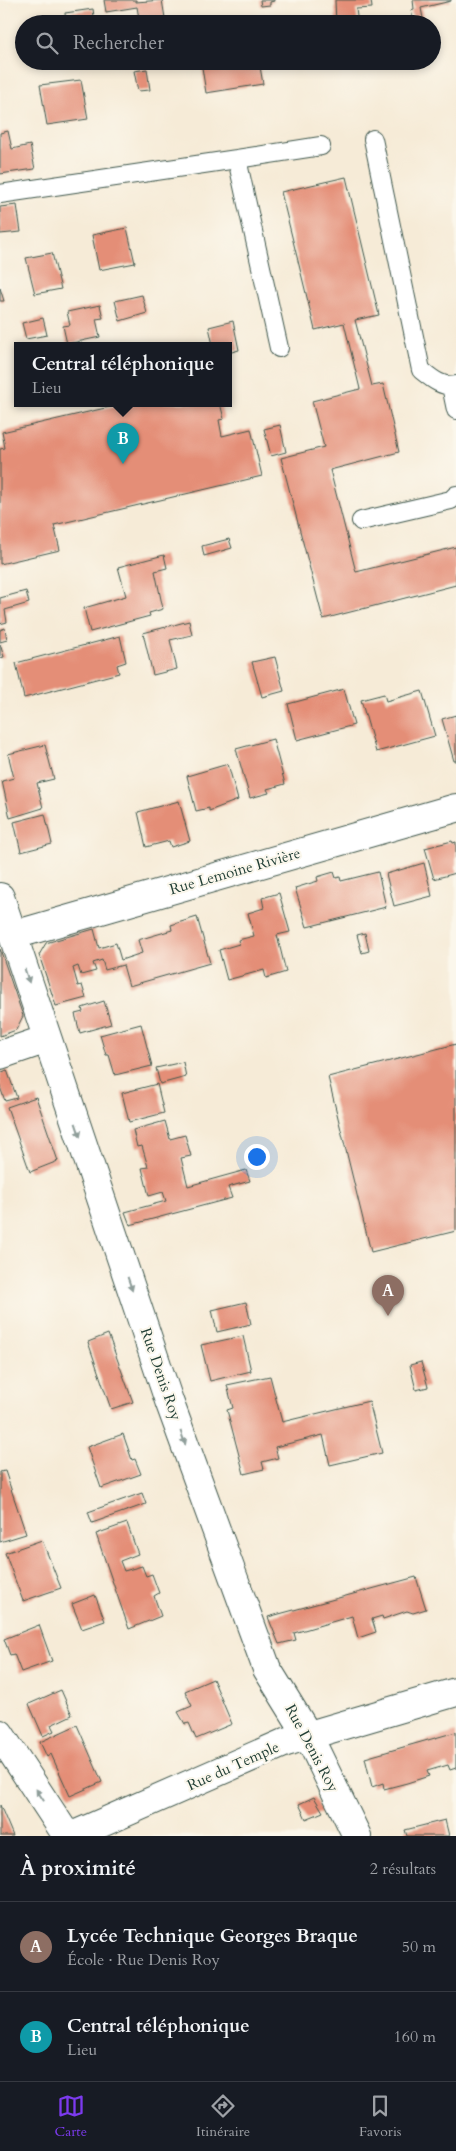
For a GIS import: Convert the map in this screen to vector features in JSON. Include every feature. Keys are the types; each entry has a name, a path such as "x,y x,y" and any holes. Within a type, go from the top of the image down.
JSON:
{"street":[{"name":"Rue Lemoine Rivière","path":"14,934 456,808"},
{"name":"Rue Denis Roy","path":"0,897 14,934 169,1401 267,1669 309,1737 357,1836"},
{"path":"0,1055 47,1038"},
{"name":"Rue du Temple","path":"72,1836 286,1742 309,1737 456,1692"},
{"path":"0,1734 67,1836"}],"lane":[{"path":"373,139 421,370 435,382 453,385 456,410"},
{"path":"0,194 321,146"},
{"path":"236,159 279,348"},
{"path":"361,521 451,500 456,495"}],"building":[{"path":"104,0 136,0 136,2 162,0 164,15 138,15 137,7 106,12"},
{"path":"260,0 274,1 270,2 270,5 261,6"},
{"path":"335,0 371,0 372,8 356,9 357,15 336,15"},
{"path":"413,0 451,0 421,8 422,15 412,15 411,10 414,9"},
{"path":"93,9 94,15 65,15 65,13"},
{"path":"147,70 150,90 138,91 134,71"},
{"path":"202,70 261,70 263,84 206,93"},
{"path":"81,80 88,119 47,125 40,85"},
{"path":"8,131 12,149 30,145 35,169 0,174 0,133"},
{"path":"346,177 379,315 355,320 372,386 383,384 399,452 330,470 356,572 456,547 456,585 323,619 281,458 324,447 312,401 360,389 344,323 315,330 281,192"},
{"path":"17,205 21,232 0,234 0,207"},
{"path":"127,228 135,263 99,270 92,235"},
{"path":"52,253 61,289 35,294 26,258"},
{"path":"0,288 4,301 0,301"},
{"path":"142,295 147,313 120,321 115,301"},
{"path":"100,305 103,318 96,319 100,337 67,342 63,326 70,325 67,312"},
{"path":"43,318 47,335 26,339 22,323"},
{"path":"233,321 239,350 232,352 232,342 212,342 209,327"},
{"path":"110,407 221,407 224,419 219,420 222,436 251,429 262,476 54,525 60,550 0,564 0,449 5,448 2,432"},
{"path":"280,425 286,452 271,456 264,429"},
{"path":"229,539 232,548 204,556 202,546"},
{"path":"164,555 167,568 155,571 163,609 149,613 150,616 90,632 84,608 126,596 118,567"},
{"path":"26,591 29,603 5,610 7,622 0,624 0,598"},
{"path":"189,621 192,635 170,640 177,669 153,675 143,633"},
{"path":"5,628 7,640 0,642 0,630"},
{"path":"120,636 126,662 117,665 119,673 24,698 16,663"},
{"path":"0,644 4,657 0,658"},
{"path":"275,657 284,691 262,697 252,662"},
{"path":"344,689 354,725 297,740 288,704"},
{"path":"422,691 435,736 376,752 361,700 384,694 386,701"},
{"path":"456,715 456,761 454,761 442,719"},
{"path":"273,739 285,784 267,789 269,793 250,798 236,749"},
{"path":"45,745 54,779 37,783 43,808 10,818 2,781 14,778 8,754"},
{"path":"228,764 238,800 209,811 209,808 196,811 187,776"},
{"path":"179,801 190,841 171,847 169,841 146,847 138,812"},
{"path":"45,814 52,844 21,852 14,822"},
{"path":"452,841 453,843 456,842 456,873 434,879 425,848"},
{"path":"424,863 432,896 394,906 386,874"},
{"path":"334,872 336,878 340,877 341,881 378,872 386,907 307,927 295,888 318,881 317,877"},
{"path":"279,893 290,932 277,935 286,972 266,978 264,970 227,980 219,950 239,944 238,940 254,936 248,913 264,908 262,898"},
{"path":"197,917 210,963 129,986 123,965 105,970 102,960 93,963 96,971 81,975 78,966 73,968 78,986 82,985 86,998 56,1006 39,955 46,943 94,929 99,948 116,943 121,960 142,953 138,940 172,930 171,925"},
{"path":"365,933 369,951 362,953 357,935"},
{"path":"0,949 23,1016 16,1030 0,1036"},
{"path":"104,1001 111,1024 80,1033 75,1014 83,1012 82,1008"},
{"path":"141,1024 152,1066 115,1075 100,1035"},
{"path":"456,1044 456,1231 371,1252 328,1077"},
{"path":"183,1062 186,1077 160,1084 156,1068"},
{"path":"7,1070 17,1098 5,1101 0,1087 0,1073"},
{"path":"157,1084 164,1113 129,1122 122,1093"},
{"path":"36,1097 58,1161 30,1172 7,1107"},
{"path":"165,1121 170,1139 185,1135 191,1156 181,1158 188,1186 246,1170 250,1181 228,1187 232,1198 130,1225 125,1212 166,1201 163,1192 149,1196 142,1168 148,1167 142,1146 137,1147 133,1130"},
{"path":"246,1302 251,1324 217,1332 212,1310"},
{"path":"108,1334 133,1402 111,1409 88,1342"},
{"path":"243,1336 251,1371 210,1381 201,1345"},
{"path":"421,1362 428,1387 416,1390 410,1365"},
{"path":"270,1376 282,1422 369,1401 382,1453 330,1465 323,1435 275,1447 278,1458 262,1462 264,1469 244,1474 227,1410 233,1408 227,1385"},
{"path":"123,1434 132,1460 135,1459 141,1474 101,1488 87,1447"},
{"path":"5,1471 26,1534 0,1542 0,1472"},
{"path":"142,1493 146,1504 92,1523 88,1512"},
{"path":"127,1523 138,1554 120,1561 124,1571 142,1566 146,1576 152,1574 159,1593 154,1596 161,1616 129,1629 96,1534"},
{"path":"42,1540 61,1588 23,1601 5,1553"},
{"path":"416,1577 426,1609 413,1613 407,1611 383,1619 382,1616 372,1619 376,1632 358,1638 352,1616 294,1633 296,1640 279,1644 268,1617"},
{"path":"95,1595 105,1621 82,1629 72,1604"},
{"path":"39,1625 52,1661 21,1672 14,1654 10,1655 4,1639"},
{"path":"213,1679 232,1724 196,1739 189,1723 185,1724 178,1712 192,1706 185,1691"},
{"path":"61,1690 72,1715 51,1725 54,1731 43,1736 29,1704"},
{"path":"77,1725 102,1782 70,1796 51,1754 47,1757 40,1742"},
{"path":"456,1732 456,1768 450,1770 448,1765 427,1771 429,1776 407,1783 384,1789 383,1783 372,1787 365,1758"},
{"path":"314,1797 323,1812 306,1819 299,1804"},
{"path":"0,1805 13,1836 0,1836"},
{"path":"445,1820 449,1836 407,1836 405,1830"}],"place":[{"name":"Central téléphonique","path":"123,464"},
{"name":"Lycée Technique Georges Braque","path":"388,1316"}]}
